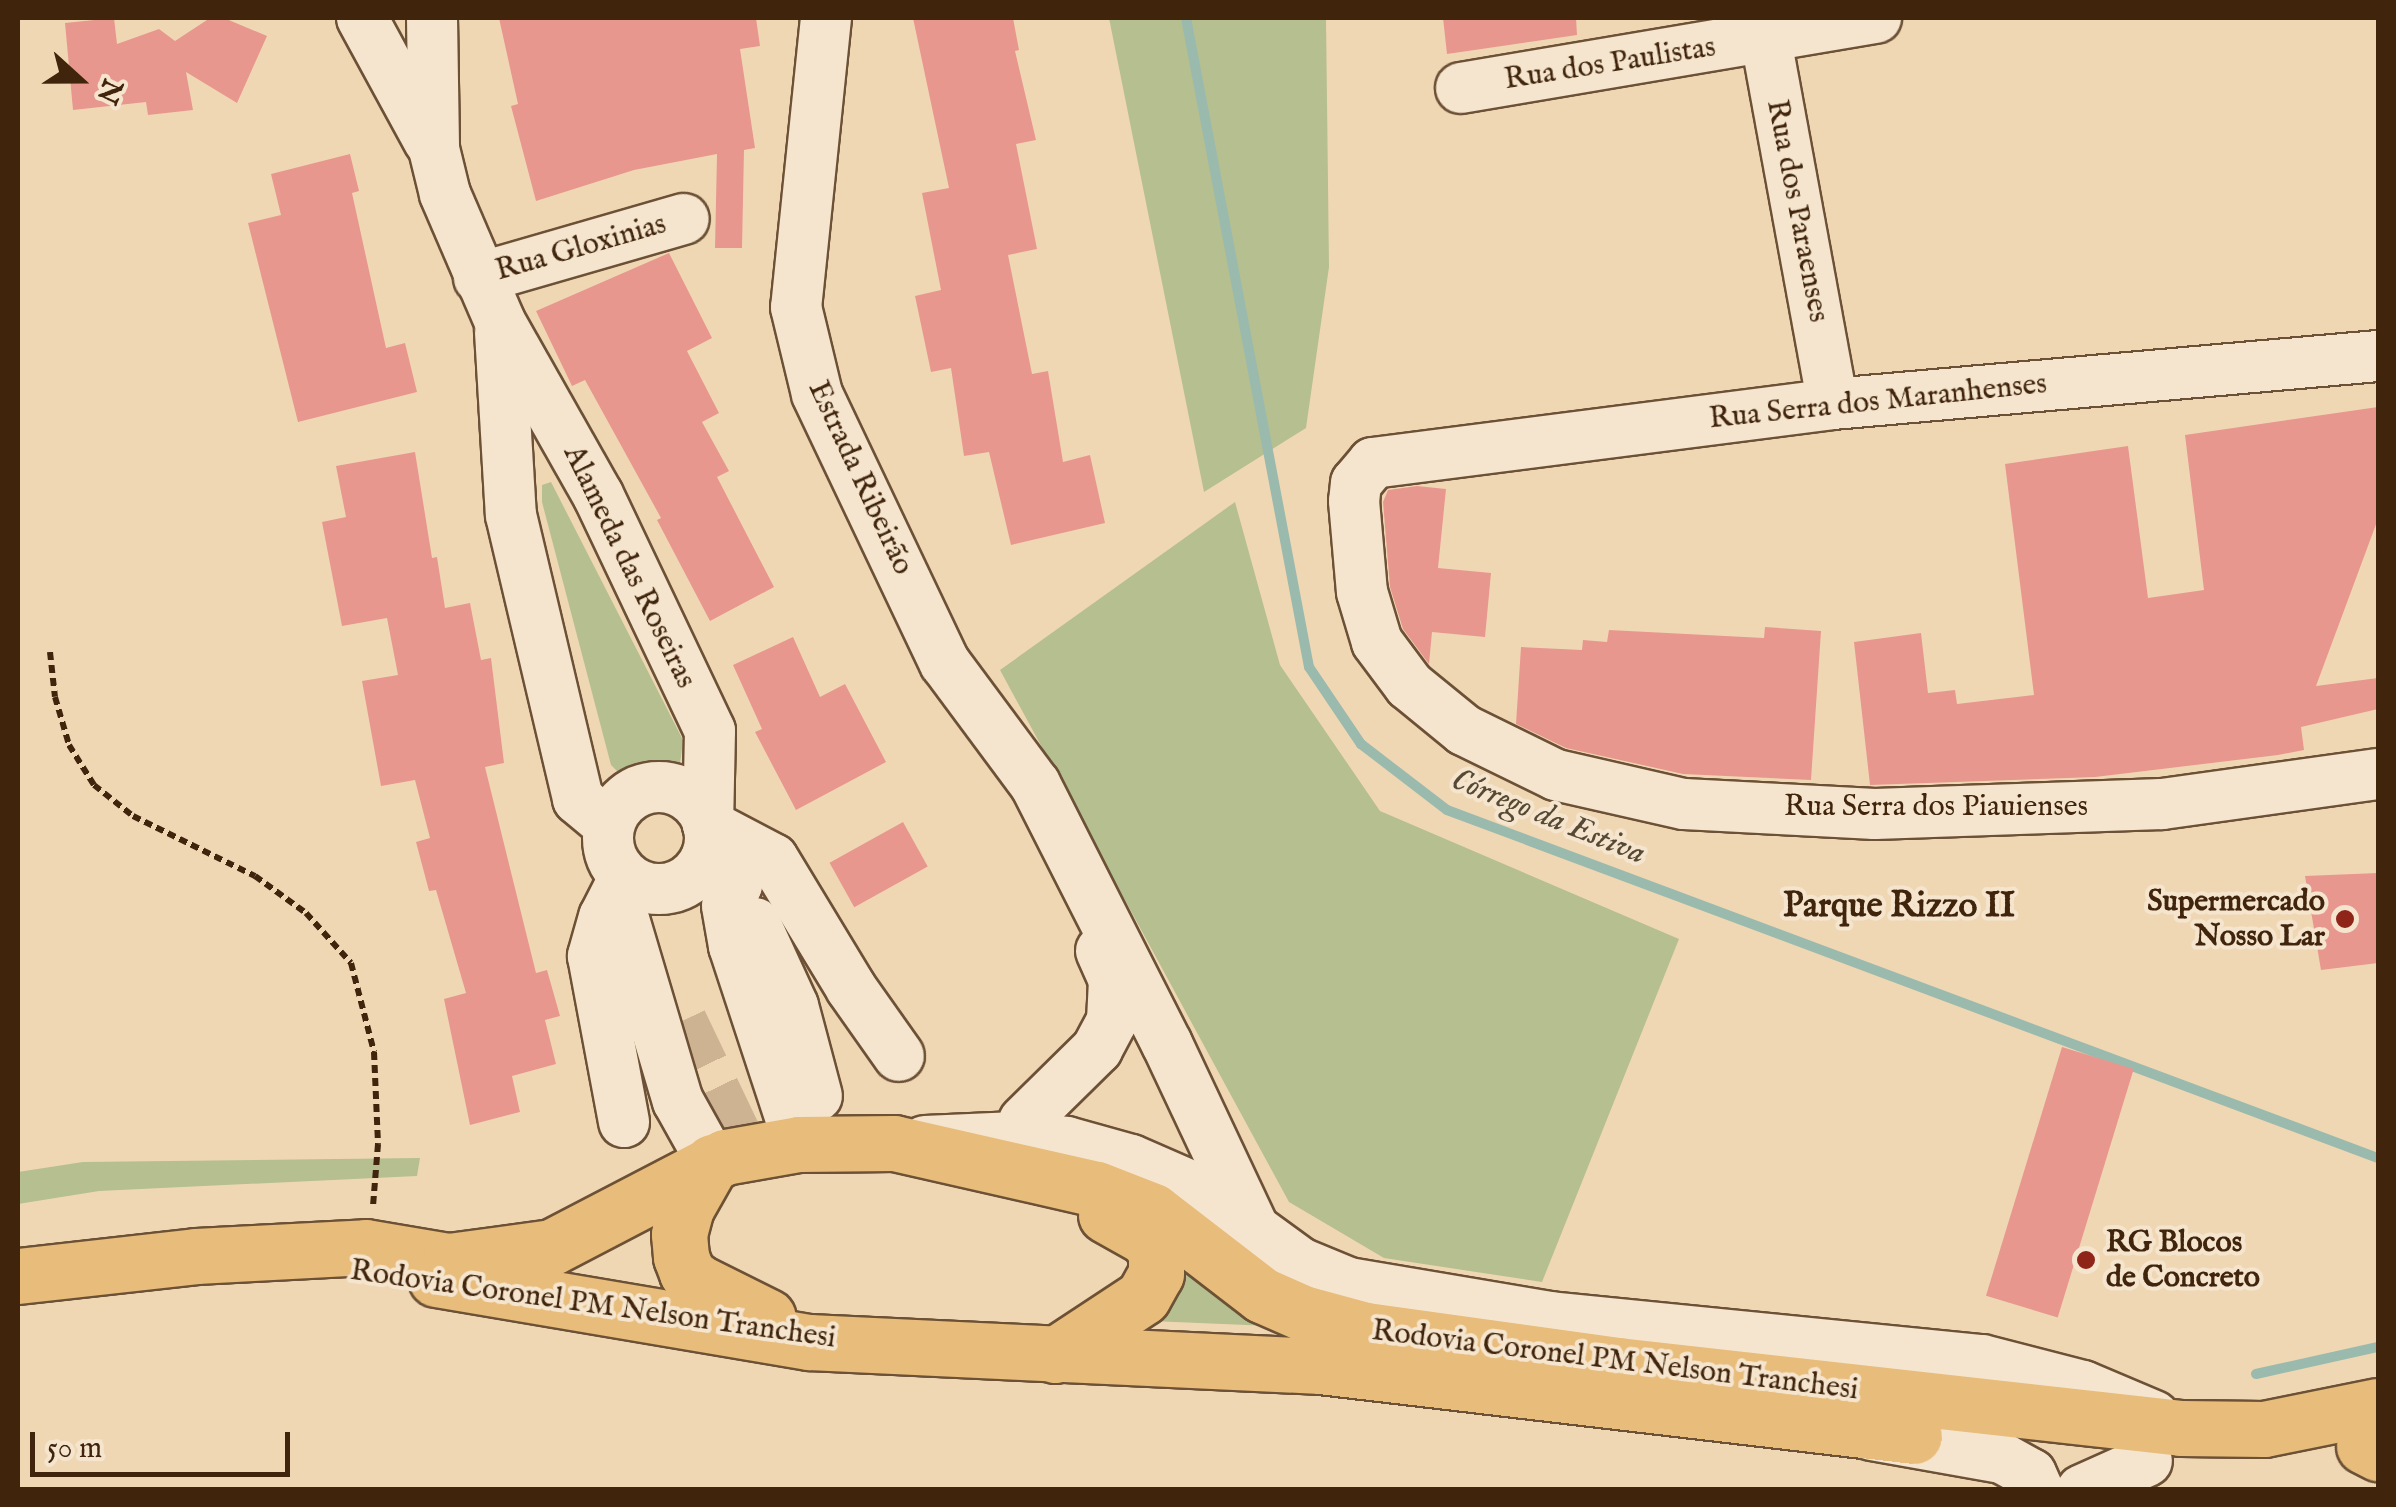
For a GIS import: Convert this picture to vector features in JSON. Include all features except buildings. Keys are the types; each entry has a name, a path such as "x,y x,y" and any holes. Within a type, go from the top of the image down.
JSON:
{"highway":[{"name":"Rodovia Coronel PM Nelson Tranchesi","path":"18,1276 196,1256 366,1247 450,1261 552,1247 712,1162 815,1144 1013,1144 1096,1189 1153,1212 1262,1295 1303,1313 1366,1330 2279,1463 2375,1437"},
{"path":"1013,1144 1147,1238 1156,1252 1156,1274 1144,1297 1056,1356"},
{"path":"712,1162 686,1208 679,1234 687,1273 729,1299 817,1340"},
{"name":"Rodovia Coronel PM Nelson Tranchesi","path":"196,1256 503,1288 809,1342 1320,1366 1826,1427 2164,1444"}],"street":[{"path":"364,18 383,24 414,18"},
{"name":"Alameda das Roseiras","path":"364,18 434,150"},
{"name":"Alameda das Roseiras","path":"432,18 434,150 444,194 500,322 598,495 710,731 717,856 794,1006 815,1144"},
{"name":"Estrada Ribeirão","path":"826,18 796,308 804,357 817,394 945,663 1036,784 1167,1044 1254,1230"},
{"name":"Rua dos Paulistas","path":"1462,88 1763,28 1876,18"},
{"name":"Rua dos Paraenses","path":"1763,28 1833,404"},
{"name":"Rua Gloxinias","path":"479,278 684,219"},
{"name":"Alameda das Roseiras","path":"500,322 511,515 578,798 610,825"},
{"name":"Rua Serra dos Maranhenses","path":"1378,462 1833,404 2378,356"},
{"name":"Rua Serra dos Piauienses","path":"1378,462 1360,475 1354,501 1362,592 1377,642 1408,685 1464,730 1556,774 1684,804 1874,814 2162,804 2378,774"},
{"name":"Estrada Ribeirão","path":"1013,1144 1098,1049 1112,1020 1115,1001 1114,980 1036,784"},
{"path":"717,856 690,797 660,786 628,797 610,825 612,858 621,873 650,888 684,883 717,856 773,858 850,988 899,1056"},
{"path":"622,882 639,904 682,1021"},
{"path":"622,882 604,917 593,956 624,1122"},
{"path":"622,882 618,899 678,1101 712,1162"},
{"path":"1013,1144 1081,1123 1127,1133 1164,1152 1200,1190 1300,1263 1349,1283 1550,1316 1982,1360 2082,1386 2164,1444 2082,1490"},
{"path":"908,1142 1016,1136 1067,1142 1132,1160 1200,1190"},
{"name":"Rodovia Coronel PM Nelson Tranchesi","path":"1826,1427 2002,1458 2031,1474 2038,1490"}],"path":[{"path":"50,652 55,697 70,746 94,786 133,816 268,886 306,912 351,964 374,1052 378,1144 366,1247"}],"green space":[{"path":"1109,18 1326,18 1329,267 1306,428 1204,492"},
{"path":"551,482 683,740 680,764 664,779 646,784 625,779 611,765 542,502 542,485"},
{"path":"1235,502 1280,665 1380,811 1679,939 1542,1282 1384,1258 1289,1202 1000,670"},
{"path":"420,1158 417,1176 99,1191 18,1204 18,1172 83,1162"},
{"path":"1168,1242 1271,1326 1151,1321"}],"waterway":[{"name":"Córrego da Estiva","path":"1186,18 1309,667 1361,744 1447,810 2378,1158"},
{"path":"2256,1374 2378,1347"}],"tunnel":[{"path":"682,1021 745,1153"}],"place":[{"name":"Supermercado Nosso Lar","path":"2345,919"},
{"name":"RG Blocos de Concreto","path":"2086,1260"}],"district":[{"name":"Parque Rizzo II","path":"1899,907"}]}
